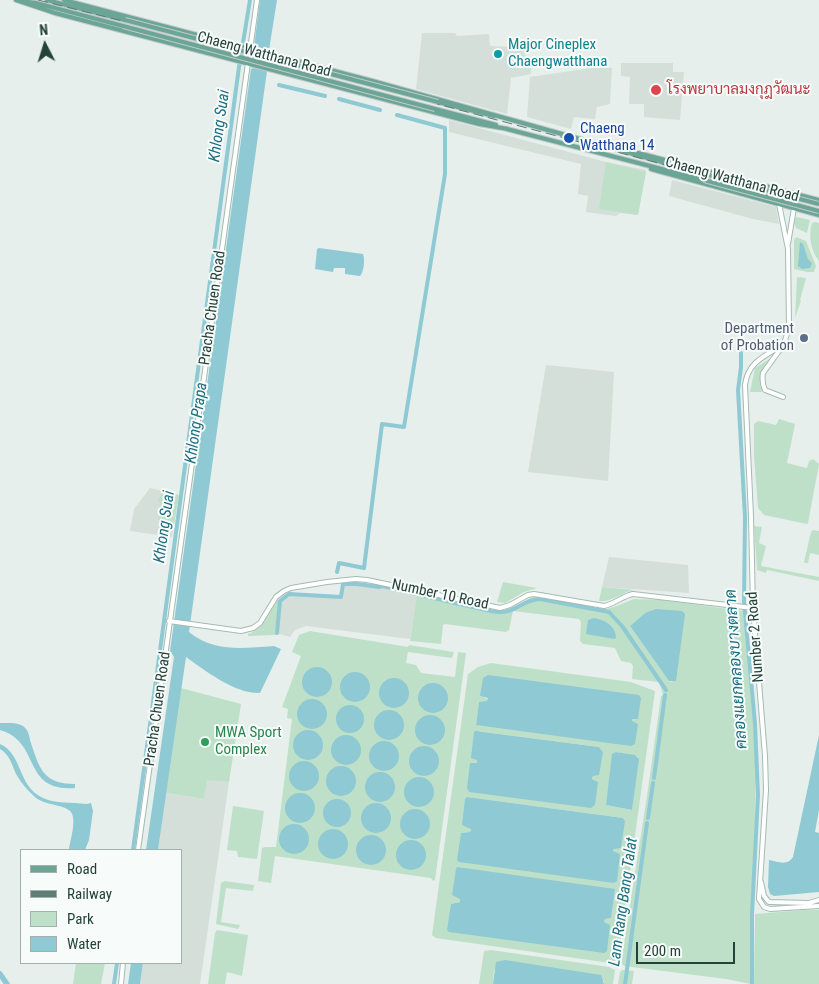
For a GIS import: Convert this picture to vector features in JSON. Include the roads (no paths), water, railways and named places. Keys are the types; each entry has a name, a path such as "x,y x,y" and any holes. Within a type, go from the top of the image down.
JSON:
{"main road":[{"name":"Chaeng Watthana Road","path":"17,0 36,3 639,164 819,210"},
{"name":"Chaeng Watthana Road","path":"17,0 42,9 156,39 488,126 508,129"},
{"name":"Chaeng Watthana Road","path":"47,0 505,118"},
{"name":"Chaeng Watthana Road","path":"64,0 368,80 705,174 818,201"},
{"path":"156,39 163,35 163,28 160,25"},
{"path":"170,42 165,36 166,32 174,29"},
{"path":"202,51 206,38"},
{"path":"307,78 313,78 315,75 316,68 312,65"},
{"path":"362,93 356,89 356,85 360,80 368,80"},
{"name":"Chaeng Watthana Road","path":"626,151 653,156 818,201"},
{"name":"Chaeng Watthana Road","path":"639,164 670,176 819,215"},
{"path":"772,202 777,197 777,192 774,188"},
{"path":"794,208 798,195"},
{"path":"810,213 808,205 818,201"}],"street":[{"path":"250,50 257,0"},
{"name":"Pracha Chuen Road","path":"138,849 162,690 248,63"},
{"path":"779,204 788,249 790,316 788,333 784,344 763,373 762,379 765,390 783,397"},
{"path":"788,249 794,208"},
{"name":"Number 2 Road","path":"784,344 751,367 746,378 745,397 751,507 752,608 765,756 766,790 759,899 764,907 770,909 819,906"},
{"name":"Number 10 Road","path":"171,622 242,632 253,628 260,622 276,597 291,588 356,578 446,595 500,608 534,594 604,606 612,604 627,595 634,594 752,608"},
{"path":"760,877 764,896 769,902 809,903 819,900"},
{"path":"121,984 124,964"}],"water":[{"path":"260,0 277,0 269,50 254,47"},
{"path":"251,69 267,71 189,632 199,639 219,646 240,648 274,646 281,649 260,693 241,690 231,686 186,657 158,849 146,849 174,657 170,651"},
{"path":"800,242 803,244 808,259 812,263 810,268 802,269 798,266"},
{"path":"317,249 363,254 364,265 360,276 345,274 345,268 334,268 333,272 315,269"},
{"path":"656,609 682,611 685,614 676,681 669,681 630,626 645,613"},
{"path":"594,618 609,624 616,634 616,638 586,634 588,620"},
{"path":"317,667 328,671 332,682 328,693 317,697 306,693 302,682 306,671"},
{"path":"355,672 365,677 370,687 365,697 355,702 345,697 340,687 345,677"},
{"path":"488,675 639,695 641,698 638,719 632,719 632,721 638,724 635,744 631,746 476,725 479,702 487,701 488,698 480,696 483,678"},
{"path":"394,678 400,679 408,687 408,699 400,707 394,708 388,707 380,699 379,693 380,687 388,679"},
{"path":"433,683 439,684 447,692 447,704 439,712 433,713 427,712 419,704 418,698 419,692 427,684"},
{"path":"312,699 323,703 327,714 323,725 312,729 301,725 297,714 301,703"},
{"path":"350,705 360,709 364,719 360,729 350,733 340,729 336,719 340,709"},
{"path":"389,710 395,711 403,719 403,731 395,739 389,740 383,739 375,731 374,725 375,719 383,711"},
{"path":"430,715 436,716 444,724 444,736 436,744 430,745 424,744 416,736 415,730 416,724 424,716"},
{"path":"0,723 15,723 23,726 28,732 39,766 44,772 55,781 75,784 75,788 58,787 46,782 39,775 22,745 13,736 0,730"},
{"path":"308,730 318,735 323,745 318,755 308,760 298,755 293,745 298,735"},
{"path":"474,732 599,747 603,752 599,775 593,776 592,779 598,782 595,805 591,808 469,792 467,788 470,763 477,763 477,760 471,758"},
{"path":"346,735 356,740 361,750 356,760 346,765 336,760 331,750 336,740"},
{"path":"819,735 819,810 815,832 819,833 819,892 774,896 770,894 768,887 769,860 788,862 793,857"},
{"path":"384,741 390,742 398,750 398,762 390,770 384,771 378,770 370,762 369,756 370,750 378,742"},
{"path":"0,744 13,755 29,786 43,798 53,801 91,803 93,811 89,840 85,849 69,849 73,825 71,812 36,798 25,787 8,757 0,749"},
{"path":"424,746 430,747 438,755 438,767 430,775 424,776 418,775 410,767 409,761 410,755 418,747"},
{"path":"616,752 635,755 639,759 632,810 606,805 612,754"},
{"path":"304,761 310,762 318,770 318,782 310,790 304,791 298,790 290,782 289,776 290,770 298,762"},
{"path":"341,766 347,767 355,775 355,787 347,795 341,796 335,795 327,787 326,781 327,775 335,767"},
{"path":"380,772 386,773 394,781 394,793 386,801 380,802 374,801 366,793 365,787 366,781 374,773"},
{"path":"419,777 425,778 433,786 433,798 425,806 419,807 413,806 405,798 404,792 405,786 413,778"},
{"path":"300,793 306,794 314,802 314,814 306,822 300,823 294,822 286,814 285,808 286,802 294,794"},
{"path":"467,797 623,818 625,821 621,848 614,849 613,851 620,854 617,881 614,883 459,862 457,860 461,833 470,832 471,829 462,825 465,799"},
{"path":"337,799 347,803 351,813 347,823 337,827 327,823 323,813 327,803"},
{"path":"376,803 387,807 391,818 387,829 376,833 365,829 361,818 365,807"},
{"path":"415,809 421,810 429,818 429,830 421,838 415,839 409,838 401,830 400,824 401,818 409,810"},
{"path":"294,824 305,828 309,839 305,850 294,854 283,850 279,839 283,828"},
{"path":"333,829 339,830 347,838 347,850 339,858 333,859 327,858 319,850 318,844 319,838 327,830"},
{"path":"371,835 377,836 385,844 385,856 377,864 371,865 365,864 357,856 356,850 357,844 365,836"},
{"path":"411,840 417,841 425,849 425,861 417,869 411,870 405,869 397,861 396,855 397,849 405,841"},
{"path":"457,867 615,889 611,918 605,919 604,922 610,925 607,951 604,953 449,932 447,930 451,904 460,902 460,899 452,895"},
{"path":"505,960 601,975 604,984 493,984 496,962"},
{"path":"131,964 143,964 140,984 128,984"}],"waterway":[{"name":"Khlong Suai","path":"133,849 239,67 250,0"},
{"path":"279,85 325,96"},
{"path":"339,99 380,110"},
{"path":"337,572 339,563 364,568 382,424 404,427 445,174 445,128 397,115"},
{"name":"คลองแยกคลองบางตลาด","path":"741,353 738,390 745,517 744,602 755,724 758,795 752,914 752,984"},
{"name":"Lam Rang Bang Talat","path":"277,633 280,601 289,594 341,597 343,584 382,586 496,612 505,612 529,601 540,599 609,612 622,626 666,690"},
{"name":"Lam Rang Bang Talat","path":"654,778 665,695"},
{"name":"Lam Rang Bang Talat","path":"648,818 653,783"},
{"name":"Lam Rang Bang Talat","path":"625,984 647,823"},
{"name":"Khlong Suai","path":"114,984 117,964"},
{"path":"0,974 7,984"}],"railway":[{"path":"38,0 179,35 819,206"}],"place":[{"name":"Major Cineplex Chaengwatthana","path":"498,54"},
{"name":"โรงพยาบาลมงกุฎวัฒนะ","path":"656,90"},
{"name":"Chaeng Watthana 14","path":"569,138"},
{"name":"Department of Probation","path":"804,338"},
{"name":"MWA Sport Complex","path":"205,742"}],"water label":[{"name":"Khlong Prapa","path":"197,423"}]}
